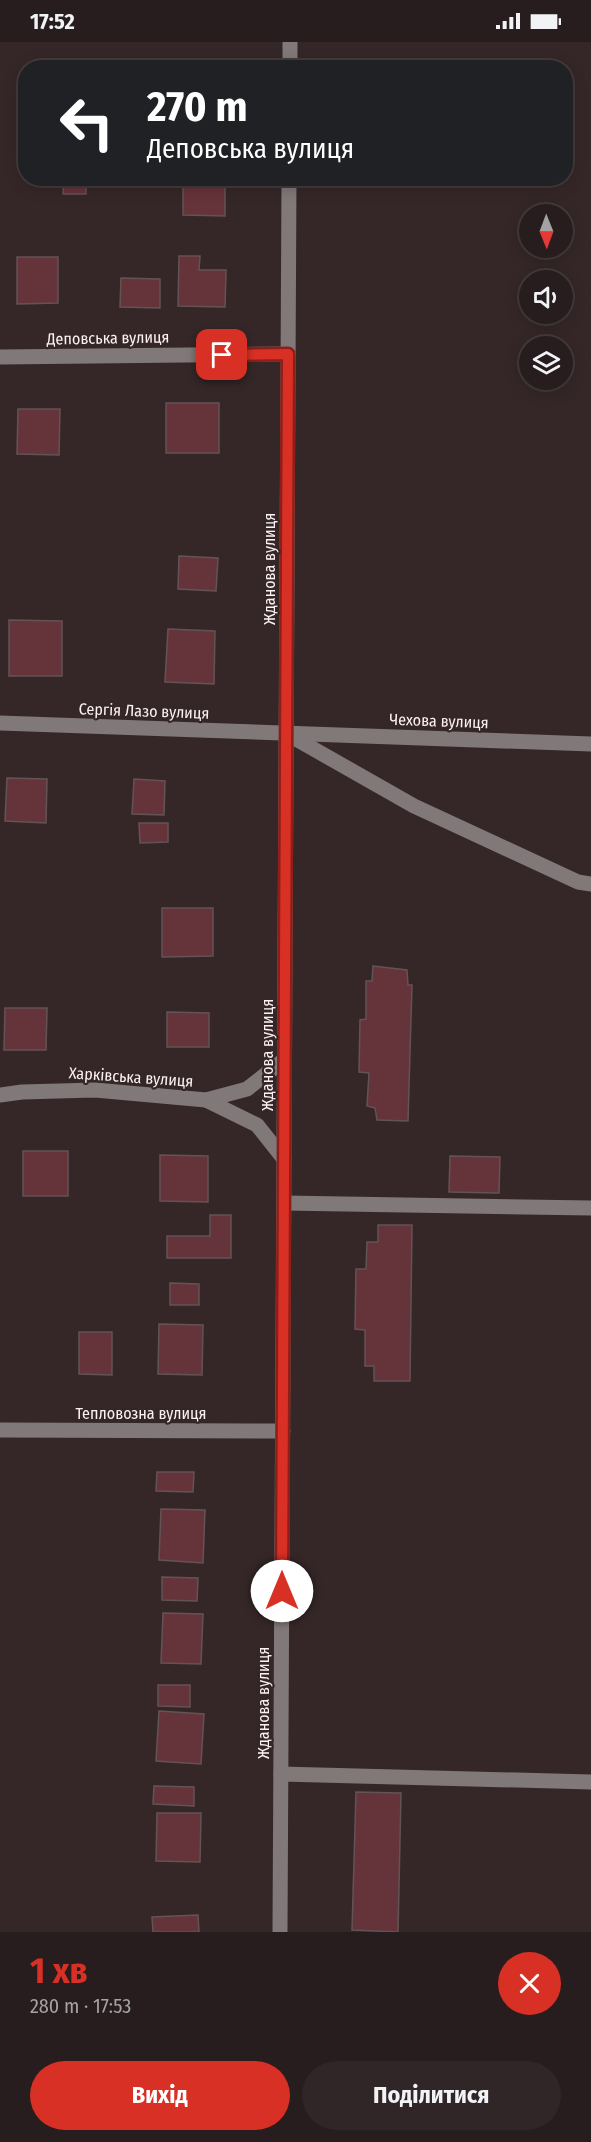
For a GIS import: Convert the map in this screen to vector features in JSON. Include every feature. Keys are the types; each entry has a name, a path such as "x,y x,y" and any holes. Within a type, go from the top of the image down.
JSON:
{"street":[{"path":"290,42 290,60"},
{"name":"Жданова вулиця","path":"280,1932 289,186"},
{"name":"Деповська вулиця","path":"0,357 288,354"},
{"name":"Сергія Лазо вулиця","path":"0,723 286,734"},
{"path":"286,734 414,807 578,882 591,884"},
{"name":"Чехова вулиця","path":"286,734 591,744"},
{"name":"Харківська вулиця","path":"0,1095 22,1092 95,1090 206,1101 247,1089 284,1060"},
{"path":"206,1101 257,1125 284,1159"},
{"path":"284,1203 591,1208"},
{"name":"Тепловозна вулиця","path":"0,1430 283,1431"},
{"path":"281,1774 591,1782"}],"building":[{"path":"64,186 86,186 86,194 63,194"},
{"path":"183,186 225,186 225,216 183,215"},
{"path":"179,256 200,256 199,270 226,270 225,307 178,306"},
{"path":"17,257 58,257 58,303 17,304"},
{"path":"121,278 160,279 160,308 120,307"},
{"path":"166,403 219,403 219,453 166,453"},
{"path":"18,409 60,409 59,455 17,454"},
{"path":"179,556 218,558 216,591 178,589"},
{"path":"9,620 62,621 62,676 9,676"},
{"path":"168,629 215,631 214,684 165,682"},
{"path":"7,778 47,779 46,823 5,821"},
{"path":"134,779 165,781 164,815 132,814"},
{"path":"139,823 168,823 168,842 140,843"},
{"path":"162,908 213,908 213,956 162,957"},
{"path":"373,966 407,970 408,985 412,985 408,1121 377,1120 375,1108 367,1106 369,1073 359,1072 360,1020 366,1019 366,981 372,981"},
{"path":"5,1008 47,1008 46,1050 4,1050"},
{"path":"167,1012 209,1013 209,1047 167,1047"},
{"path":"23,1151 68,1151 68,1196 23,1196"},
{"path":"160,1155 208,1156 208,1202 160,1201"},
{"path":"450,1156 500,1157 499,1193 449,1192"},
{"path":"210,1215 231,1215 231,1258 167,1258 167,1236 210,1236"},
{"path":"378,1225 412,1225 410,1381 374,1381 374,1366 365,1366 365,1330 355,1329 356,1269 366,1269 367,1242 378,1242"},
{"path":"170,1283 199,1284 199,1305 170,1305"},
{"path":"159,1324 203,1325 202,1375 158,1374"},
{"path":"79,1332 112,1332 112,1375 79,1374"},
{"path":"157,1472 194,1472 193,1492 156,1491"},
{"path":"161,1509 205,1510 203,1563 159,1560"},
{"path":"162,1577 198,1578 197,1601 162,1600"},
{"path":"163,1613 203,1614 201,1664 161,1663"},
{"path":"158,1685 190,1685 190,1707 158,1706"},
{"path":"159,1711 204,1714 201,1764 156,1761"},
{"path":"154,1786 194,1787 194,1806 153,1804"},
{"path":"356,1792 401,1793 398,1932 352,1930"},
{"path":"157,1813 201,1813 200,1862 156,1861"},
{"path":"198,1915 199,1932 153,1932 152,1917"}],"route":[{"path":"222,355 288,354 282,1591"}]}
